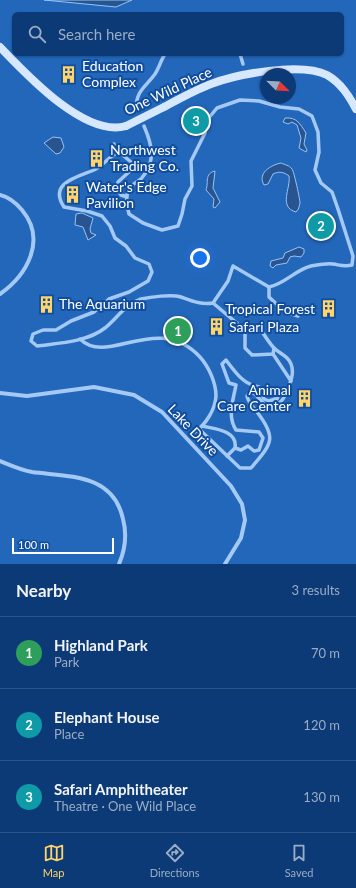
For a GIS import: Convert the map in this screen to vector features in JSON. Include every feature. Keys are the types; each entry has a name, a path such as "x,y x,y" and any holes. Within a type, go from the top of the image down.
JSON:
{"main road":[{"name":"One Wild Place","path":"0,47 35,84 61,104 109,128 126,126 200,88 221,80 277,71 301,69 319,72 331,78 345,90 356,110"}],"street":[{"path":"136,110 136,98 144,85 154,74 164,56"},
{"path":"241,56 243,64"},
{"path":"144,126 152,153 150,164 149,168 130,188 126,201 129,214 143,223 162,230 178,226 185,199 192,186 191,161 205,133 207,120 216,108 240,100 259,101 280,107 299,109 312,116 318,132 319,152 315,170 321,183 332,192 354,256 352,265 346,267 332,264 312,266 301,269 280,285 269,287 233,266 228,281 213,303"},
{"path":"114,144 112,154 107,162 94,170 86,172 62,184 59,193 60,200 64,207 87,211 102,216 110,226 115,238 126,246 135,258 149,264 152,272 148,281 130,292 109,299 94,312 71,321 56,330 43,330 33,334 31,341 37,346 80,340 104,328 123,310 140,300 155,296 179,296 204,304 213,303 245,330 261,330 274,348 287,358 291,365 292,380 283,401 277,404 267,407 255,394 250,392 247,396 248,400 260,415 271,435 270,442 251,468 240,468 201,428"},
{"path":"112,154 119,152 131,162 131,170 118,182 117,189 121,195 127,197"},
{"path":"0,195 16,203 25,214 31,227 34,241 27,267 16,280 0,294"},
{"path":"269,287 268,297 284,310 298,316"},
{"path":"245,330 245,348 252,355 273,354"},
{"path":"80,340 84,344 96,347 115,346 148,338 162,338 176,341 192,349 205,362 213,379 216,396 214,408 201,428 195,432"},
{"path":"274,348 273,354 292,380"},
{"path":"235,448 241,450 248,446 254,451 258,450 263,438 259,432 236,430 231,423 231,410 236,385 229,383 222,364 226,360 242,380 249,385 259,388 264,399 269,401 275,399 279,394 286,394"},
{"name":"Lake Drive","path":"0,393 27,396 94,387 134,395 162,412 231,486 242,504 245,520 242,538 225,564"},
{"path":"275,399 277,404"},
{"path":"201,428 222,430 231,434 236,444 235,448 227,456"},
{"path":"0,461 32,472 67,474 82,477 107,491 118,506 125,523 125,542 119,564"}],"shaded area":[{"path":"0,0 356,0 356,564 0,564"},
{"path":"44,0 132,0 116,7"},
{"path":"285,118 295,120 300,124 306,133 304,144 307,150 306,152 299,148 301,138 297,125 292,122 288,124 283,122"},
{"path":"53,137 61,138 64,147 60,153 56,154 44,143"},
{"path":"281,163 291,168 293,171 300,203 296,212 291,210 286,202 289,176 277,172 273,174 268,184 264,185 262,181 262,177 266,170"},
{"path":"215,171 213,188 220,202 215,208 213,207 214,199 206,190 208,176"},
{"path":"82,213 93,218 90,229 91,233 96,235 88,240 83,227 75,225 76,214"},
{"path":"299,247 304,249 304,253 301,257 290,257 287,263 276,265 273,268 270,266 271,261 283,258 285,253"}],"tunnel":[{"path":"136,110 144,126"}],"place":[{"name":"Education Complex","path":"69,74"},
{"name":"Safari Amphitheater","path":"196,121"},
{"name":"Northwest Trading Co.","path":"97,158"},
{"name":"Water's Edge Pavilion","path":"73,195"},
{"name":"Elephant House","path":"321,226"},
{"name":"The Aquarium","path":"46,304"},
{"name":"Tropical Forest","path":"328,309"},
{"name":"Safari Plaza","path":"216,327"},
{"name":"Highland Park","path":"178,331"},
{"name":"Animal Care Center","path":"304,398"}]}
